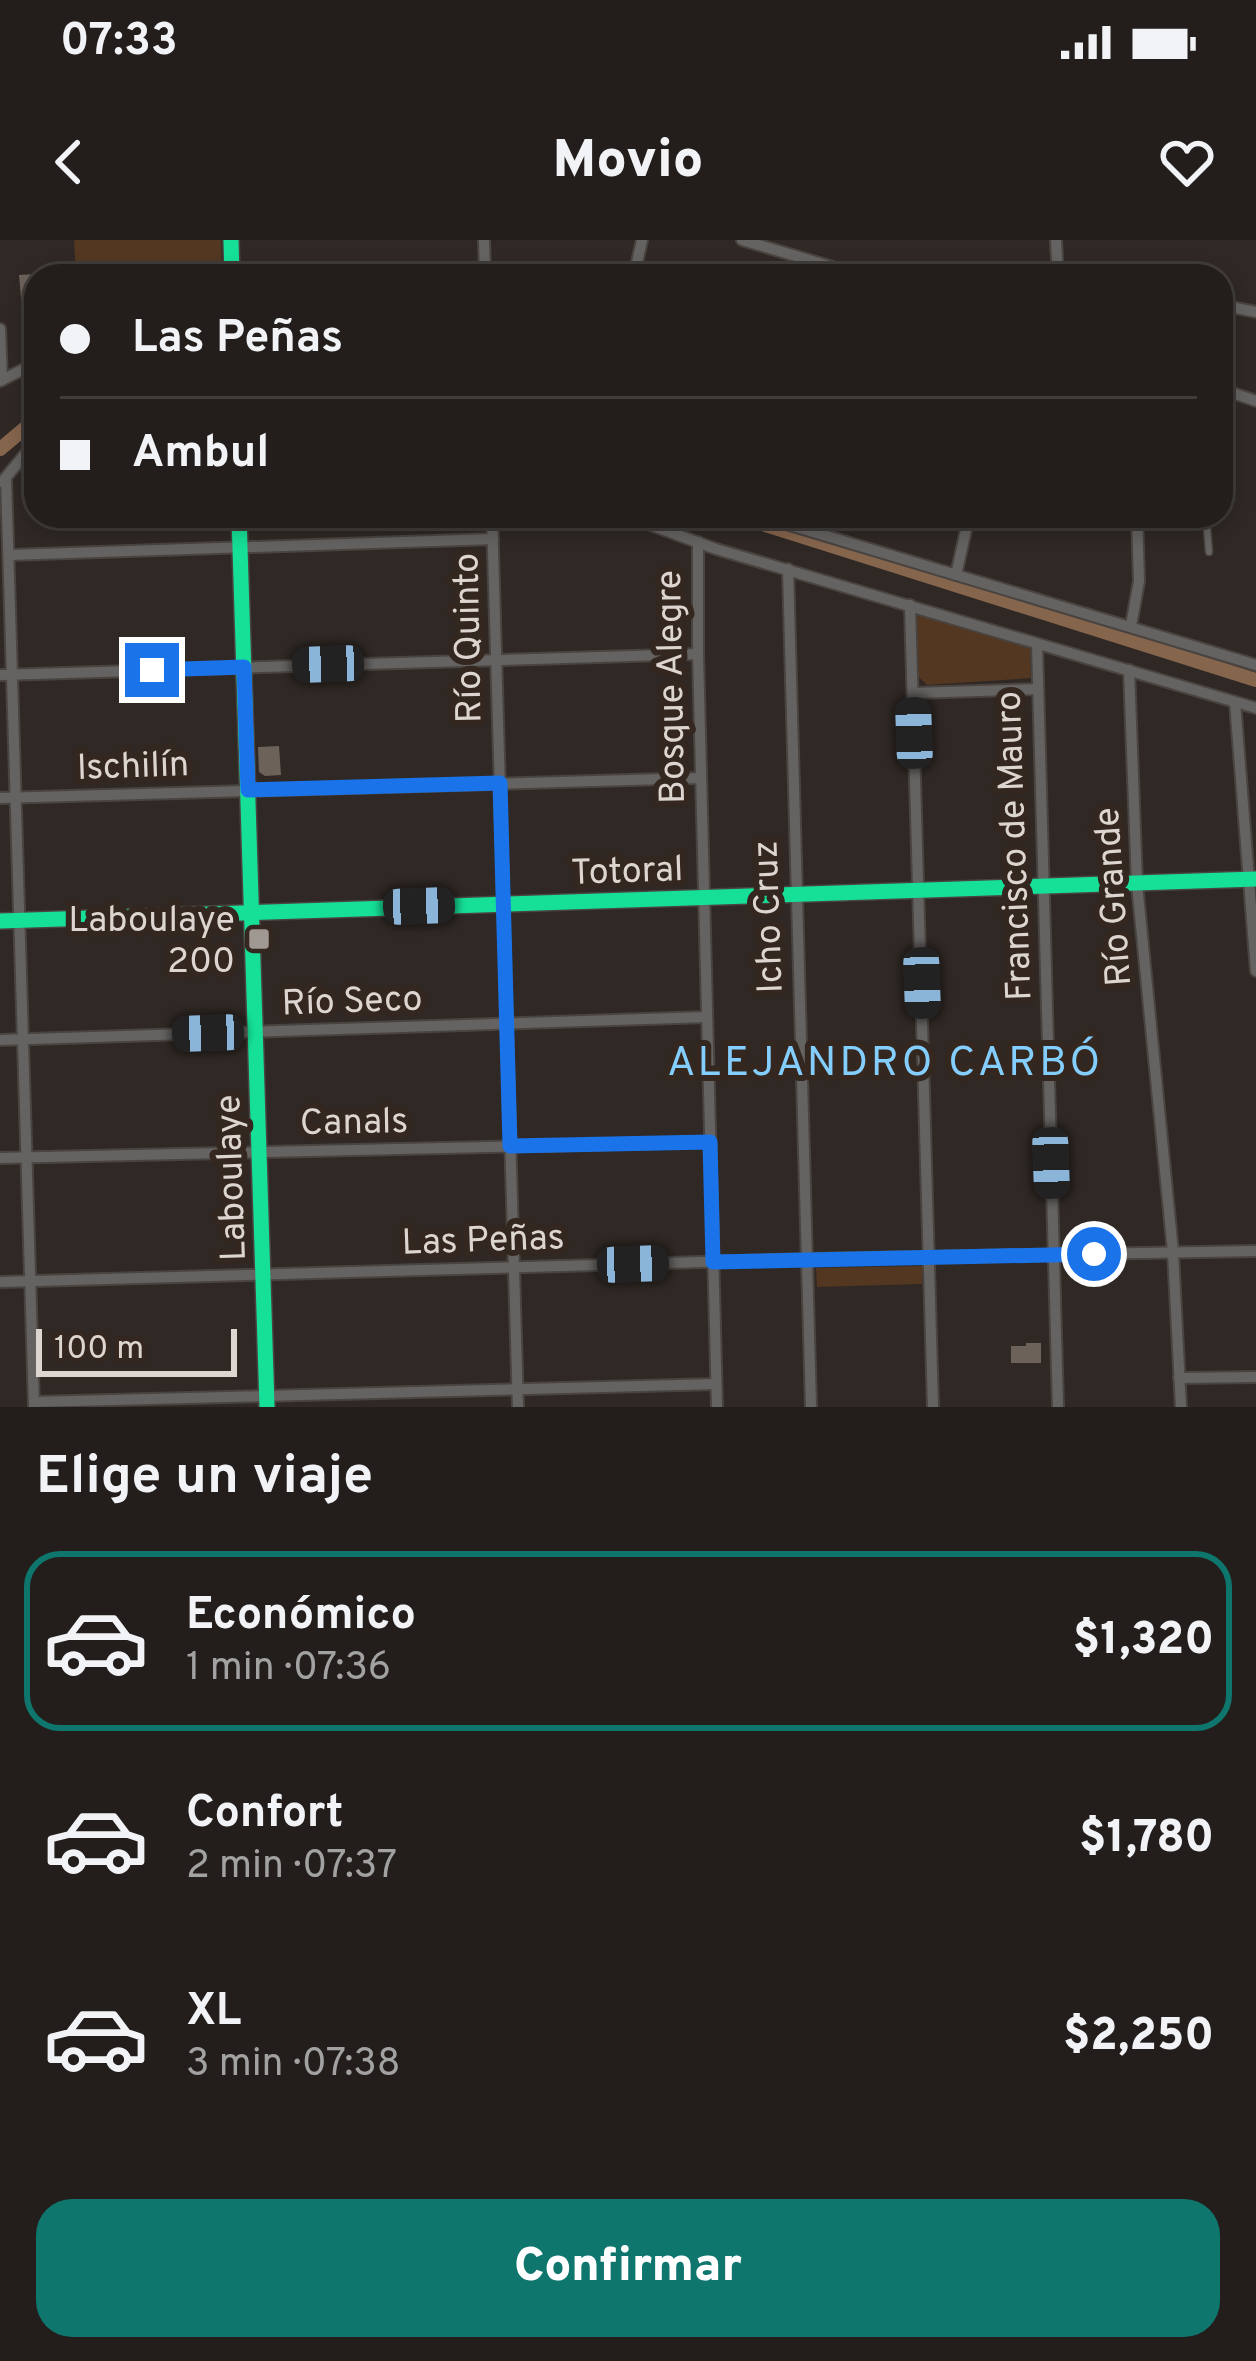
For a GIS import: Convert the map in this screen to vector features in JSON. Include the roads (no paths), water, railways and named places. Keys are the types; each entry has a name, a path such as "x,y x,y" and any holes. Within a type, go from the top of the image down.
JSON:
{"street":[{"path":"742,240 781,246 824,264"},
{"path":"802,257 802,264"},
{"path":"0,329 1,376"},
{"path":"24,456 3,481 34,1404 267,1402 716,1384"},
{"name":"Laboulaye","path":"239,528 267,1402"},
{"name":"Río Quinto","path":"493,528 518,1407"},
{"path":"659,528 1256,708"},
{"path":"798,528 1256,665"},
{"path":"956,574 966,528"},
{"path":"1131,626 1139,581 1137,528"},
{"path":"9,555 493,539"},
{"name":"Bosque Alegre","path":"698,542 716,1407"},
{"name":"Icho Cruz","path":"788,569 811,1407"},
{"path":"910,604 933,1407"},
{"name":"Francisco de Mauro","path":"1037,644 1058,1407"},
{"path":"7,675 698,654"},
{"name":"Río Grande","path":"1129,670 1137,884 1173,1252 1180,1407"},
{"path":"913,693 1038,689"},
{"path":"1234,702 1256,971"},
{"name":"Ischilín","path":"0,798 700,778"},
{"name":"Totoral","path":"0,921 1252,879"},
{"name":"Río Seco","path":"0,1040 706,1016"},
{"name":"Canals","path":"0,1159 710,1142"},
{"name":"Las Peñas","path":"0,1282 1256,1251"},
{"path":"1179,1378 1256,1377"}],"lane":[{"path":"1207,528 1209,552"}],"waterway":[{"path":"0,449 24,429"},
{"path":"775,528 1256,680"}],"place":[{"name":"Laboulaye 200","path":"259,939"}],"district":[{"name":"ALEJANDRO CARBÓ","path":"885,1060"}]}
